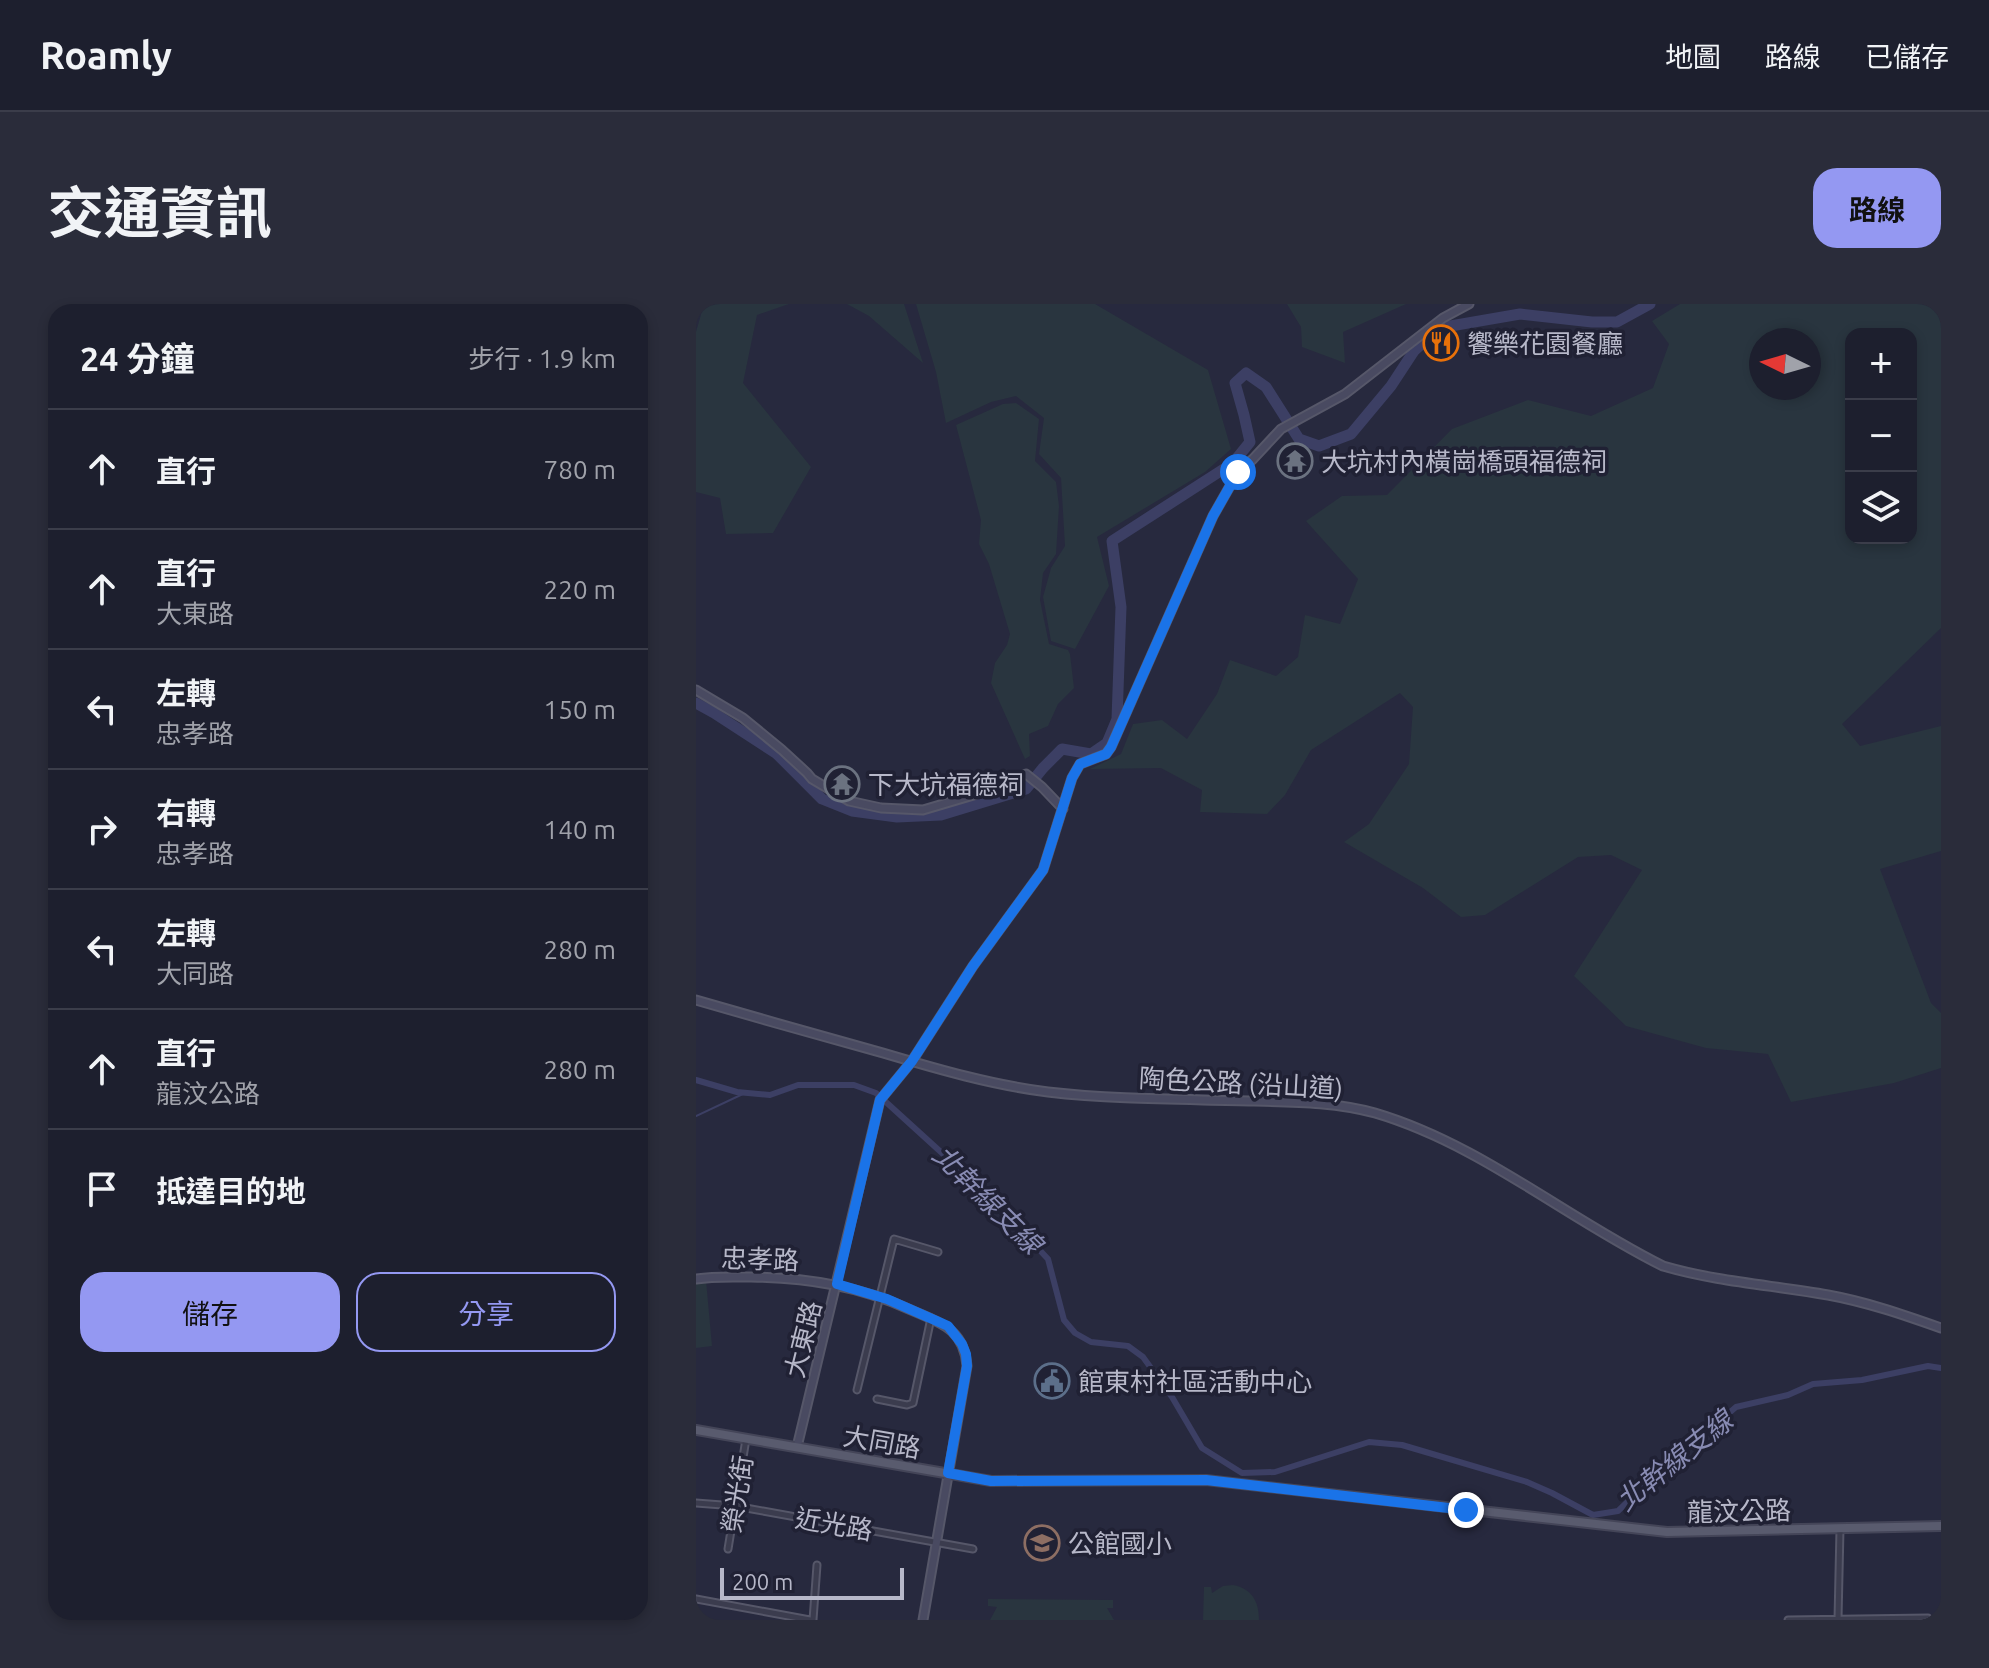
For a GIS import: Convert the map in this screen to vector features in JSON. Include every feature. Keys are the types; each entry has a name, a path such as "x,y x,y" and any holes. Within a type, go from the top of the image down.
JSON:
{"main road":[{"name":"大同路","path":"696,1430 991,1481 1206,1480"},
{"name":"龍汶公路","path":"1206,1480 1667,1532 1941,1526"}],"street":[{"path":"912,1061 973,966 1043,870 1072,778 1080,764 1106,754 1111,747 1216,511 1238,472 1281,429 1345,394 1443,318 1469,304"},
{"path":"696,690 743,718 812,779 849,801 881,808 923,810 1004,786 1026,774 1063,809"},
{"name":"陶色公路 (沿山道)","path":"696,1000 912,1061 1046,1092 1110,1098 1302,1102 1374,1113 1420,1128 1459,1147 1663,1266 1732,1282 1828,1295 1900,1313 1941,1328"},
{"name":"大東路","path":"797,1447 880,1100 912,1061"},
{"path":"857,1390 894,1239 938,1252"},
{"name":"忠孝路","path":"696,1279 718,1276 790,1278 837,1284 880,1296 948,1326 962,1344 967,1366 923,1620"},
{"path":"877,1399 907,1405 913,1403 931,1318"},
{"name":"榮光街","path":"728,1549 746,1438"},
{"name":"近光路","path":"696,1503 735,1506 973,1549"},
{"path":"1838,1619 1840,1528"},
{"path":"696,1599 812,1620 817,1565"},
{"path":"1788,1620 1928,1620"}],"shaded area":[{"path":"704,304 789,304 757,315 743,383 811,467 773,533 726,534 720,498 696,492 696,332"},
{"path":"847,304 904,304 923,363 869,316"},
{"path":"916,304 1095,304 1208,370 1231,449 1205,472 1097,537 1109,586 1075,649 1051,641 1043,597 1051,568 1065,546 1061,478 1039,454 1044,418 1016,396 991,402 946,423 936,372"},
{"path":"1287,304 1406,304 1343,332 1345,363 1302,347 1301,327"},
{"path":"1680,304 1941,304 1941,628 1842,724 1860,746 1941,726 1941,851 1880,869 1931,1003 1941,1013 1941,1068 1894,1083 1791,1102 1768,1054 1706,1048 1626,1026 1574,976 1642,870 1611,855 1578,857 1485,915 1461,917 1423,888 1344,842 1369,824 1409,764 1413,707 1400,693 1311,750 1285,795 1267,814 1200,812 1202,790 1161,768 1090,769 1121,754 1133,724 1162,720 1187,739 1217,694 1230,660 1276,676 1298,657 1305,615 1340,624 1358,579 1306,521 1342,496 1387,495 1452,429 1528,400 1591,416 1653,388 1669,344 1652,321"},
{"path":"1016,403 1039,419 1035,461 1056,482 1059,506 1056,554 1043,573 1040,600 1049,644 1068,650 1070,654 1074,688 1058,704 1048,726 1029,734 1030,756 1025,759 991,683 995,663 1010,634 989,564 979,544 981,520 956,425 1003,404"},
{"path":"706,1280 712,1346 696,1348 696,1282"},
{"path":"1223,1586 1245,1589 1253,1597 1259,1620 1203,1620 1204,1587 1211,1587 1212,1593"},
{"path":"988,1599 1113,1600 1113,1608 1107,1608 1114,1620 990,1620 997,1607 988,1606"}],"waterway":[{"path":"696,703 777,754 822,799 852,811 897,817 941,815 1026,789 1062,749 1091,754 1107,743 1117,719 1121,607 1112,541 1233,463 1250,442 1235,383 1246,373 1266,387 1299,439 1319,446 1351,434 1391,386 1414,351 1439,328 1520,314 1617,322 1650,304"},
{"name":"北幹線支線","path":"696,1080 737,1092 770,1095 798,1085 854,1085 876,1093 987,1194 1048,1259 1064,1320 1075,1333 1091,1342 1128,1346 1143,1357 1172,1397 1202,1448 1242,1473 1275,1472 1369,1442 1402,1445 1527,1482 1593,1515 1618,1511 1736,1407 1788,1395 1813,1384 1862,1380 1928,1366 1941,1368"},
{"path":"696,1116 745,1093"}],"place":[{"name":"饗樂花園餐廳","path":"1441,343"},
{"name":"大坑村內橫崗橋頭福德祠","path":"1295,461"},
{"name":"下大坑福德祠","path":"842,784"},
{"name":"館東村社區活動中心","path":"1052,1381"},
{"name":"公館國小","path":"1042,1543"}],"route":[{"path":"1238,472 1213,516 1111,747 1106,754 1080,764 1072,778 1043,870 973,966 912,1061 880,1100 837,1284 887,1299 948,1326 962,1344 967,1366 948,1473 991,1481 1023,1482 1206,1480 1466,1510"}]}
